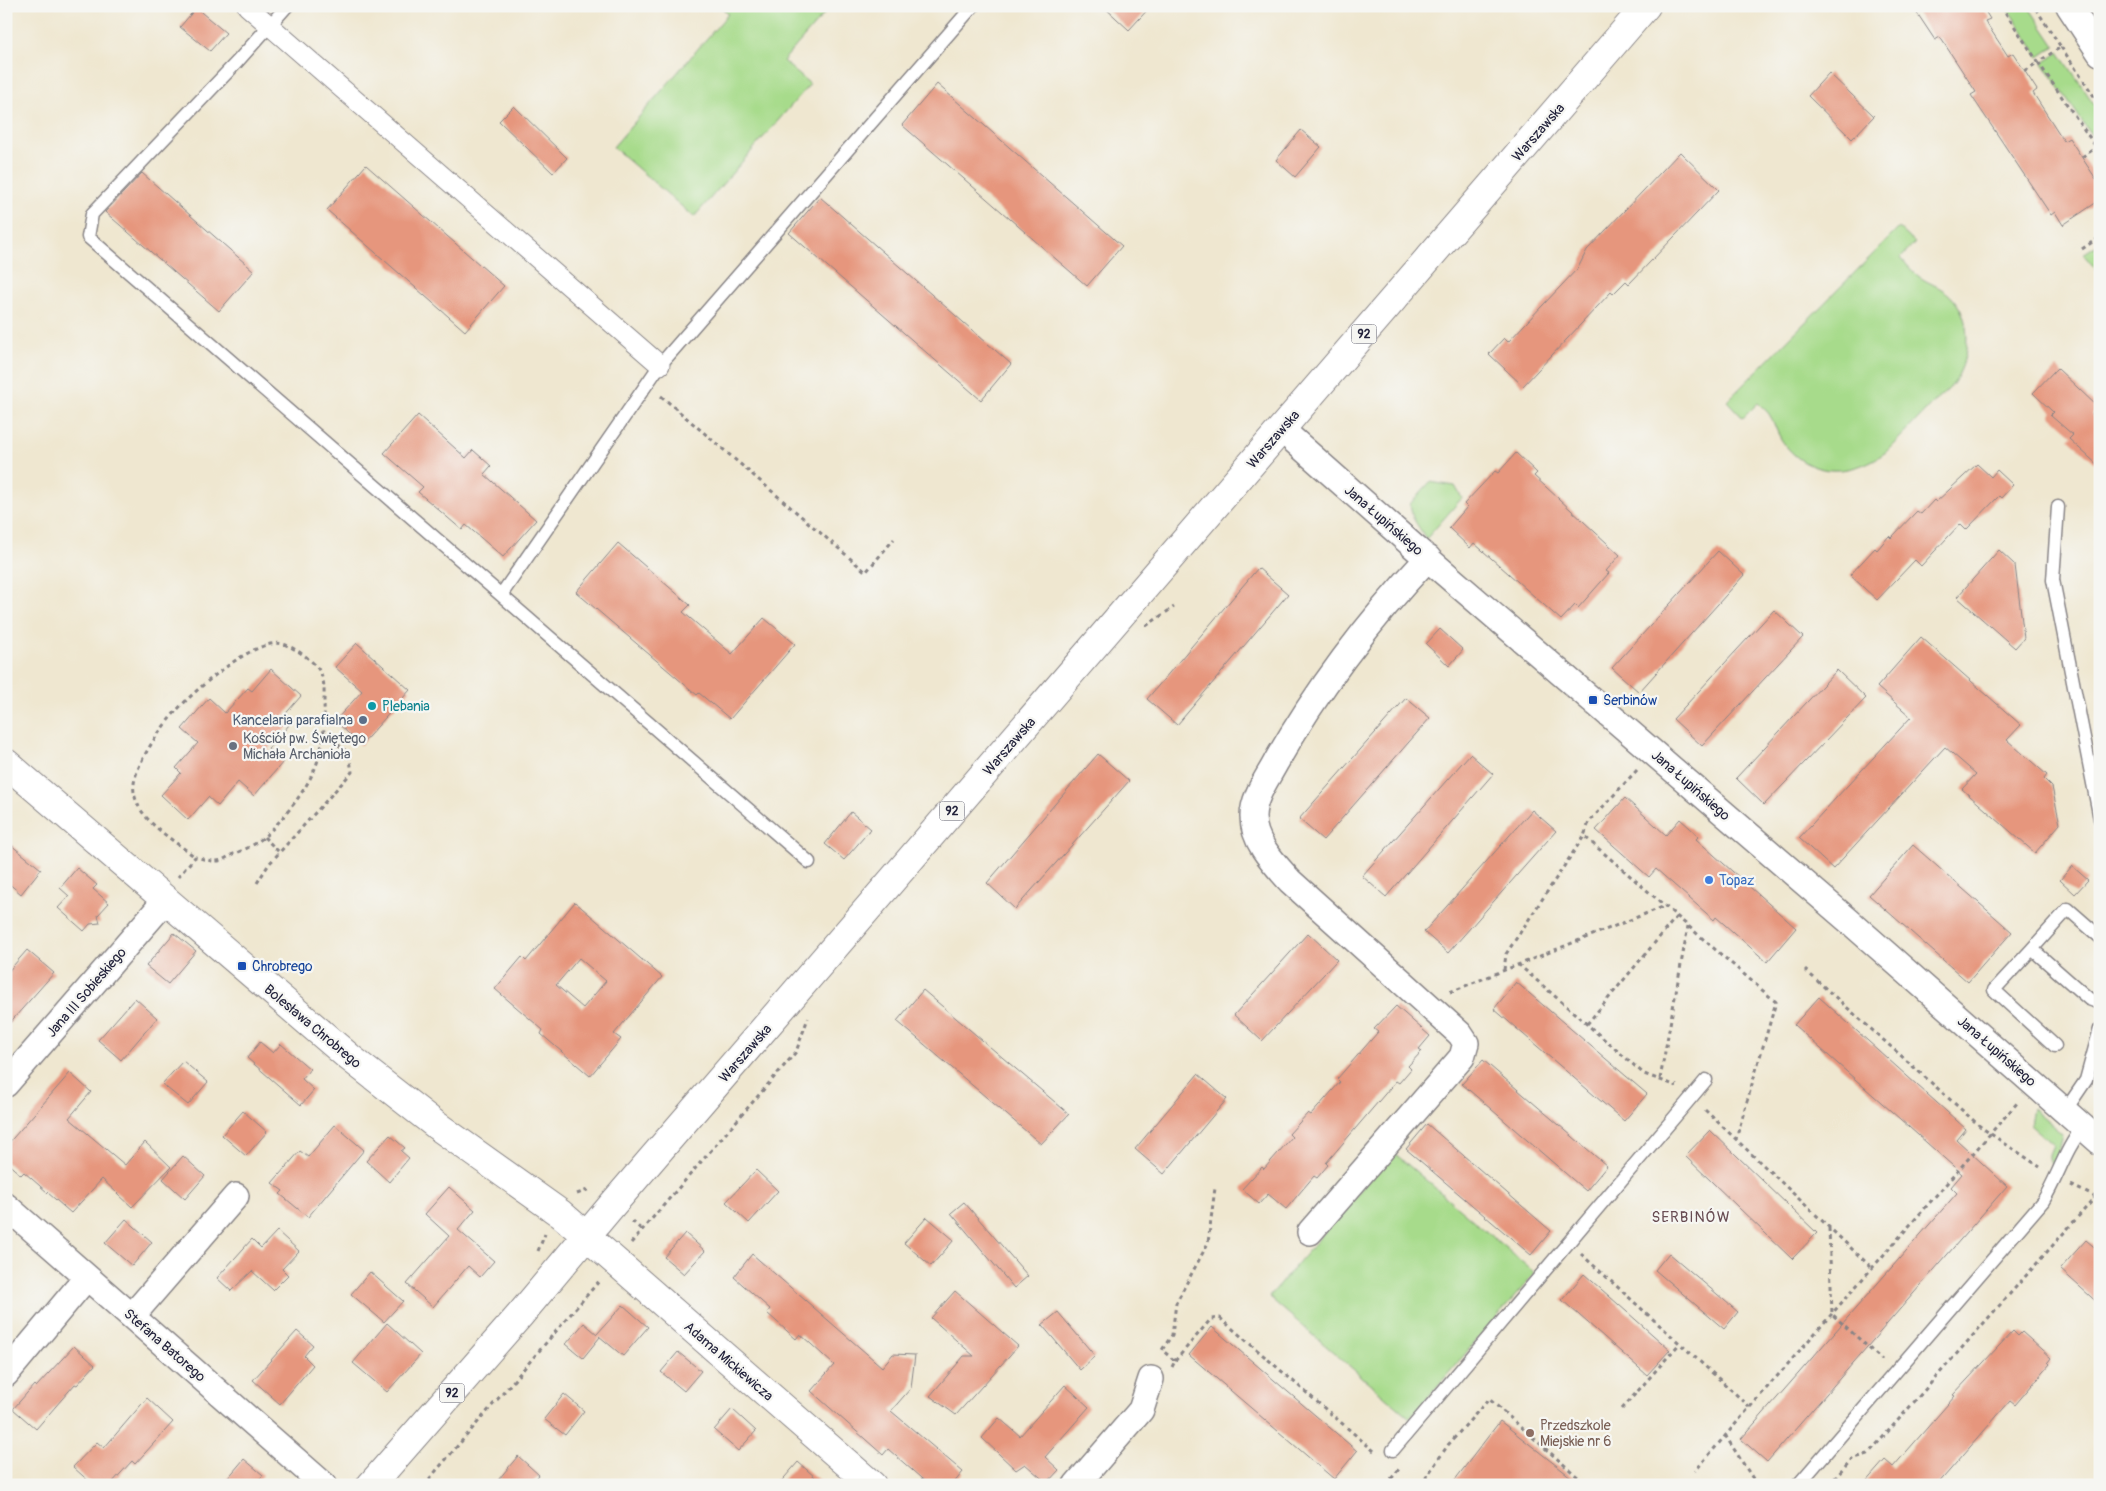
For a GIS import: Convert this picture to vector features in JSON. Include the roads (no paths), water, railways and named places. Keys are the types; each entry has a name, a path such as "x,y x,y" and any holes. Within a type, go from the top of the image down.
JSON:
{"main road":[{"name":"Warszawska","path":"371,1485 1646,6"},
{"name":"Bolesława Chrobrego","path":"6,763 170,890 349,1057 436,1125 561,1214 586,1236"},
{"name":"Adama Mickiewicza","path":"586,1236 872,1485"}],"street":[{"path":"246,6 660,365"},
{"path":"2069,6 2100,53"},
{"name":"Jana Łupińskiego","path":"1281,429 1842,915 2083,1127"},
{"path":"1310,1232 1462,1056 1466,1043 1460,1034 1425,1001 1290,881 1256,836 1253,817 1256,797 1312,702 1383,609 1428,558"},
{"name":"Jana III Sobieskiego","path":"6,1084 170,890"},
{"path":"132,1316 236,1196"},
{"name":"Stefana Batorego","path":"6,1206 324,1485"},
{"path":"6,1374 87,1276"},
{"path":"1076,1485 1141,1410 1161,1374"}],"lane":[{"path":"287,6 92,214 88,237 809,862"},
{"path":"501,594 660,365 973,6"},
{"path":"2058,507 2053,580 2100,819"},
{"path":"2055,1046 1994,990 2068,909 2100,937"},
{"path":"2032,949 2089,998 2100,1003"},
{"path":"1798,1485 2043,1201 2057,1178 2070,1146 2083,1127 2086,1080 2100,1029"},
{"path":"1394,1450 1706,1080"}],"place":[{"name":"Serbinów","path":"1593,700"},
{"name":"Plebania","path":"372,706"},
{"name":"Kancelaria parafialna","path":"363,720"},
{"name":"Kościół pw. Świętego Michała Archanioła","path":"233,746"},
{"name":"Topaz","path":"1709,880"},
{"name":"Chrobrego","path":"242,966"},
{"name":"Przedszkole Miejskie nr 6","path":"1530,1433"}],"district":[{"name":"SERBINÓW","path":"1691,1217"}]}
